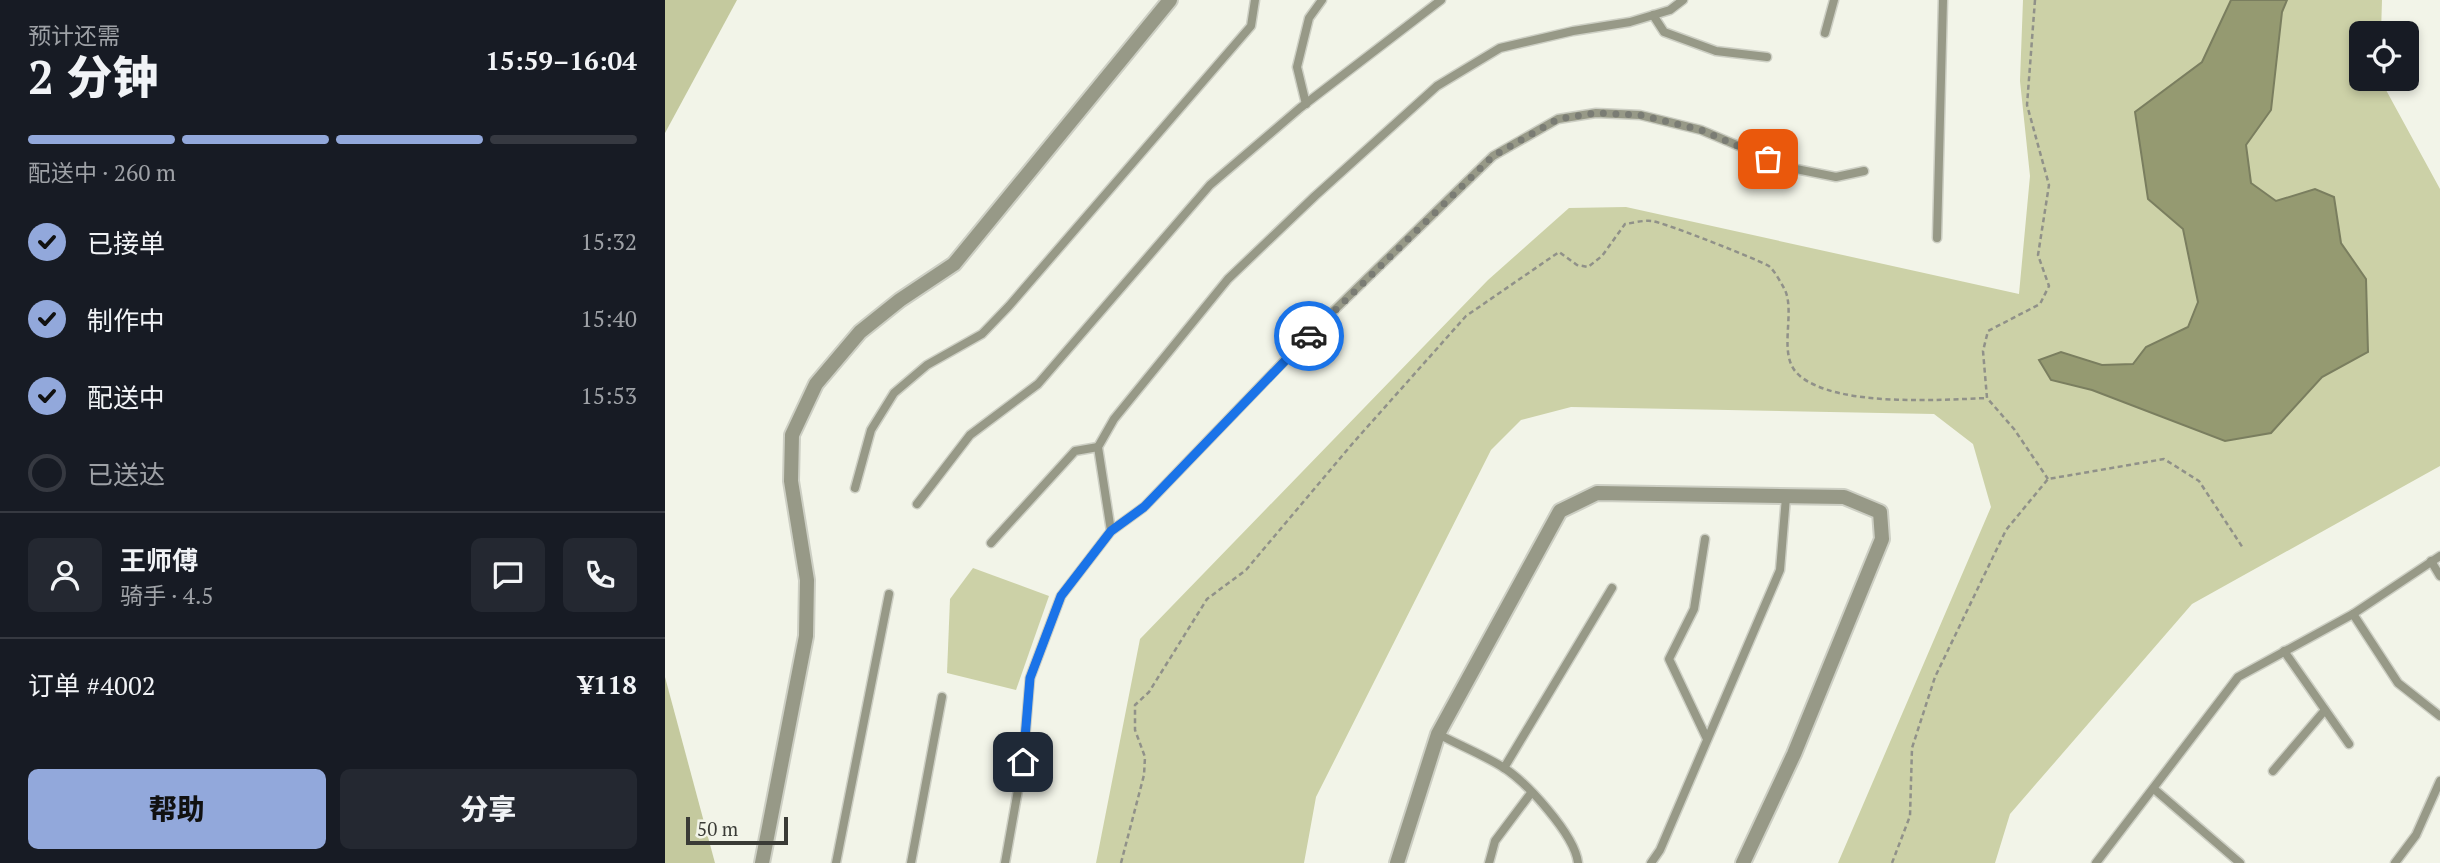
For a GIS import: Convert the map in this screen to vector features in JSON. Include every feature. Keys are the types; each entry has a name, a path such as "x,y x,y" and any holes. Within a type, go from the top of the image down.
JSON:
{"street":[{"path":"762,863 806,636 807,580 790,481 792,435 816,384 860,332 900,300 954,264 1170,0"},
{"path":"1397,863 1437,734 1560,511 1597,494 1844,498 1880,512 1882,539 1794,754 1743,863"}],"lane":[{"path":"855,488 871,430 894,393 927,365 982,334 1009,306 1251,26 1255,0"},
{"path":"1306,104 1297,67 1309,18 1322,0"},
{"path":"917,504 970,435 1038,384 1210,185 1306,104 1441,0"},
{"path":"1111,531 1098,447 1114,419 1228,279 1437,86 1500,48 1653,15 1670,10 1683,0"},
{"path":"1825,33 1834,0"},
{"path":"1937,239 1943,0"},
{"path":"1653,15 1664,32 1716,51 1767,57"},
{"path":"1005,863 1023,762 1030,678 1061,596 1111,531 1144,507 1317,327 1493,156 1558,119 1596,113 1640,115 1701,130 1791,168 1836,177 1864,171"},
{"path":"991,543 1075,452 1098,447"},
{"path":"1651,863 1660,850 1780,570 1786,496"},
{"path":"1705,539 1694,609 1669,659 1707,739"},
{"path":"2096,863 2238,677 2353,614 2440,556"},
{"path":"2431,561 2440,576"},
{"path":"1504,768 1612,588"},
{"path":"836,863 888,594"},
{"path":"2353,614 2398,683 2440,716"},
{"path":"2284,652 2349,744"},
{"path":"911,863 942,696"},
{"path":"2273,771 2325,709"},
{"path":"1437,734 1504,768 1551,813 1577,854 1578,863"},
{"path":"2395,863 2416,835 2440,781"},
{"path":"2154,789 2240,863"},
{"path":"1489,863 1495,841 1531,793"}],"path":[{"path":"2035,0 2027,105 2049,185 2038,256 2049,286 2040,304 1989,331 1983,351 1987,398 2014,429 2048,479"},
{"path":"1121,863 1144,775 1145,757 1135,730 1135,705 1149,692 1207,599 1246,570 1353,443 1466,316 1559,252 1577,265 1588,267 1602,256 1625,223 1652,221 1679,230 1769,265 1786,292 1790,333 1788,356 1798,376 1830,392 1910,401 1987,398"},
{"path":"1892,863 1910,816 1912,748 1935,677 2006,530 2048,479 2164,459 2199,481 2243,548"}],"shaded area":[{"path":"665,0 737,0 665,133"},
{"path":"2023,0 2382,0 2381,21 2349,21 2349,91 2387,91 2440,189 2440,466 2192,604 2010,814 1995,863 1838,863 1991,507 1973,444 1934,414 1571,407 1521,420 1491,450 1316,797 1304,863 1096,863 1140,639 1488,280 1569,208 1626,207 2019,294 2030,176 2020,81"},
{"path":"2231,0 2287,0 2282,12 2271,110 2246,145 2251,183 2276,201 2315,189 2334,197 2341,243 2366,279 2368,352 2322,377 2271,433 2225,441 2092,390 2051,380 2039,360 2061,352 2102,365 2133,364 2146,347 2188,327 2198,302 2183,229 2148,199 2135,112 2202,62"},
{"path":"973,568 1049,596 1016,690 947,673 950,599"},
{"path":"665,677 715,863 665,863"}],"way so far":[{"path":"1309,336 1493,156 1558,119 1596,113 1640,115 1701,130 1768,159"}],"route":[{"path":"1023,762 1030,678 1061,596 1111,531 1144,507 1309,336"}]}
